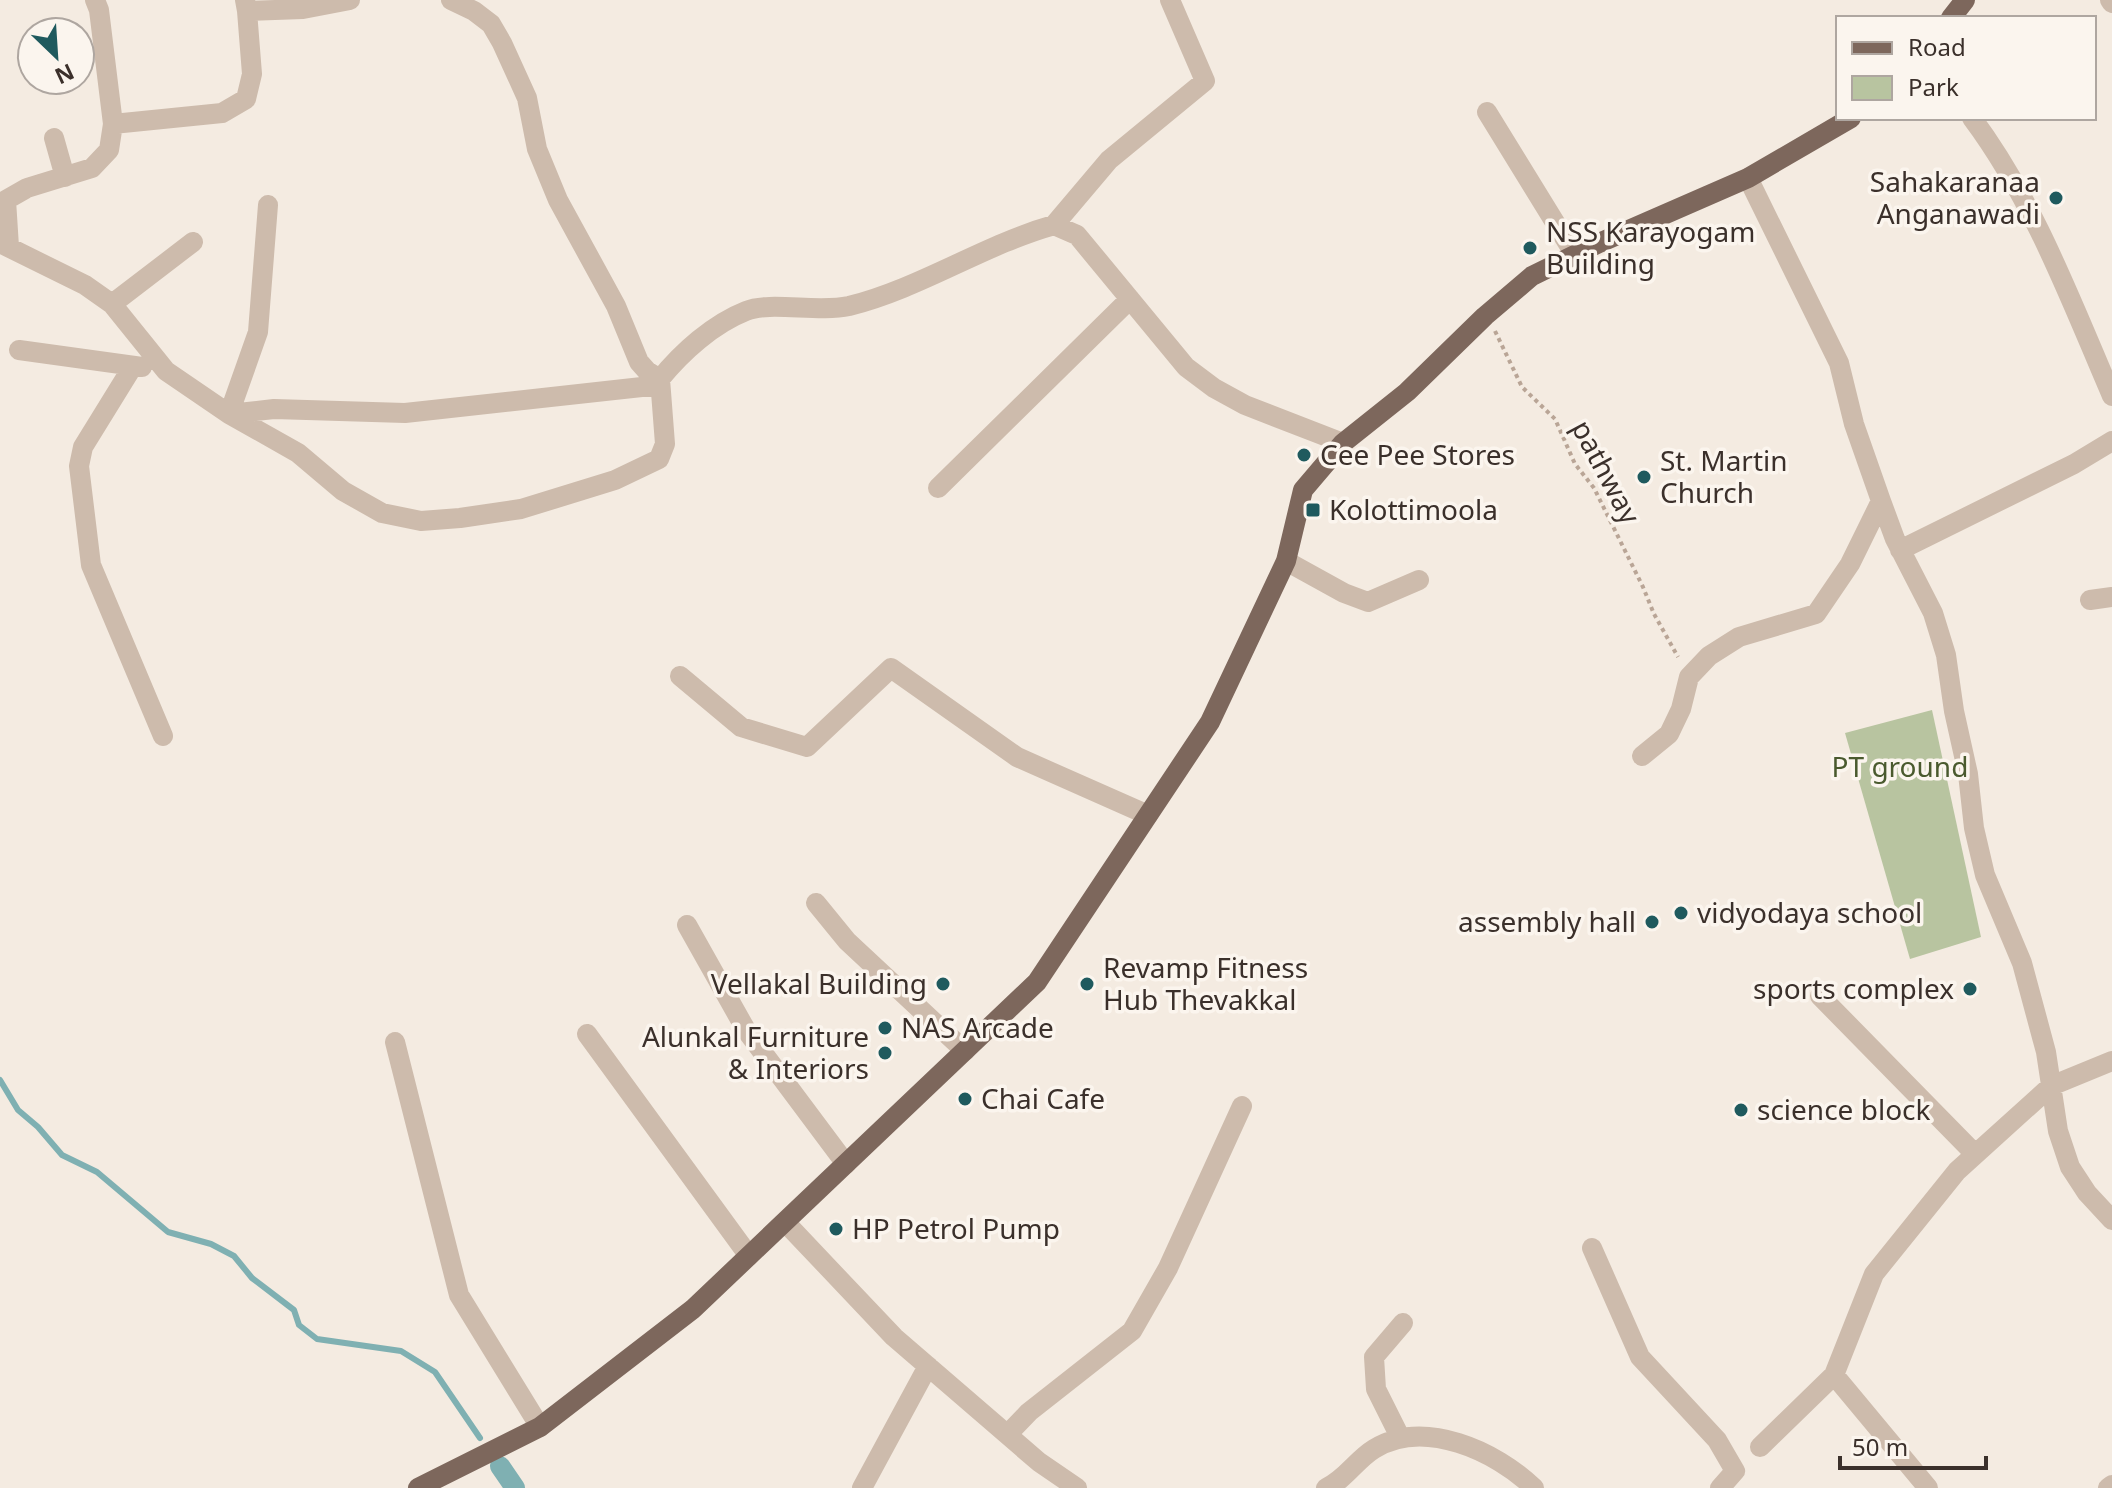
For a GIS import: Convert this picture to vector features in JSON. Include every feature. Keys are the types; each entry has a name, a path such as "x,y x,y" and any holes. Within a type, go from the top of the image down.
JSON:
{"main road":[{"path":"1953,16 1965,0"},
{"path":"418,1488 540,1427 693,1309 1037,982 1210,722 1286,561 1303,490 1343,443 1407,392 1485,316 1532,276 1748,178 1848,120"}],"street":[{"path":"95,0 99,10 113,124 109,150 92,168 27,188 6,200 4,245 85,285 112,304 166,371 229,414 298,453 343,491 382,513 421,521 521,509 615,480 659,459 665,444 660,382 673,363 696,343 748,309 781,307 817,310 848,306 1054,225 1109,160 1205,81 1170,0"},
{"path":"113,124 222,113 246,99 252,74 246,6 303,9 350,0"},
{"path":"451,0 474,11 491,24 502,43 527,98 537,149 558,200 616,306 639,362 660,382"},
{"path":"1487,112 1575,255"},
{"path":"1974,120 1993,146 2046,242 2112,396"},
{"path":"54,138 65,177"},
{"path":"1748,178 1839,363 1854,424 1881,501 1900,550 1933,613 1946,655 1968,774 1974,828 1985,875 2022,963 2046,1052 2058,1131 2070,1167 2087,1193 2112,1220"},
{"path":"229,414 258,332 268,205"},
{"path":"1054,225 1077,235 1186,367 1214,388 1245,405 1343,443"},
{"path":"112,304 193,242"},
{"path":"938,488 1130,299"},
{"path":"19,350 166,371"},
{"path":"133,366 83,447 79,466 91,565 163,736"},
{"path":"229,414 274,409 405,413 660,382"},
{"path":"1900,550 2074,464 2112,441"},
{"path":"1642,756 1669,734 1681,709 1689,677 1709,656 1739,637 1816,614 1850,564 1881,501"},
{"path":"1286,561 1344,593 1368,602 1419,580"},
{"path":"2090,600 2112,597"},
{"path":"680,676 741,727 807,747 891,668 1017,757 1148,815"},
{"path":"816,903 847,941 965,1051"},
{"path":"687,925 746,1030 846,1164"},
{"path":"1820,996 1975,1154"},
{"path":"587,1034 749,1256"},
{"path":"395,1042 459,1295 540,1427"},
{"path":"1760,1447 1834,1375 1874,1274 1957,1171 2051,1086 2112,1061"},
{"path":"1008,1434 1029,1412 1132,1331 1168,1268 1242,1106"},
{"path":"785,1222 894,1337 1039,1462 1077,1488"},
{"path":"1592,1248 1640,1357 1717,1440 1735,1471 1720,1488"},
{"path":"1400,1437 1376,1389 1374,1357 1403,1323"},
{"path":"862,1488 928,1366"},
{"path":"1834,1375 1928,1488"},
{"path":"1326,1488 1338,1483 1371,1451 1400,1437 1443,1440 1476,1449 1507,1466 1534,1488"}],"path":[{"name":"pathway","path":"1485,316 1514,366 1522,387 1555,419 1575,464 1594,488 1678,657"}],"green space":[{"name":"PT ground","path":"1932,710 1981,937 1910,959 1845,733"}],"waterway":[{"path":"0,1080 18,1110 38,1127 62,1155 97,1172 168,1232 211,1244 234,1256 252,1278 294,1310 299,1325 317,1339 401,1351 435,1372 480,1438"},
{"path":"500,1466 515,1488"}],"place":[{"name":"Sahakaranaa Anganawadi","path":"2056,198"},
{"name":"NSS Karayogam Building","path":"1530,248"},
{"name":"Cee Pee Stores","path":"1304,455"},
{"name":"St. Martin Church","path":"1644,477"},
{"name":"Kolottimoola","path":"1313,510"},
{"name":"vidyodaya school","path":"1681,913"},
{"name":"assembly hall","path":"1652,922"},
{"name":"Vellakal Building","path":"943,984"},
{"name":"Revamp Fitness Hub Thevakkal","path":"1087,984"},
{"name":"sports complex","path":"1970,989"},
{"name":"NAS Arcade","path":"885,1028"},
{"name":"Alunkal Furniture & Interiors","path":"885,1053"},
{"name":"Chai Cafe","path":"965,1099"},
{"name":"science block","path":"1741,1110"},
{"name":"HP Petrol Pump","path":"836,1229"}]}
